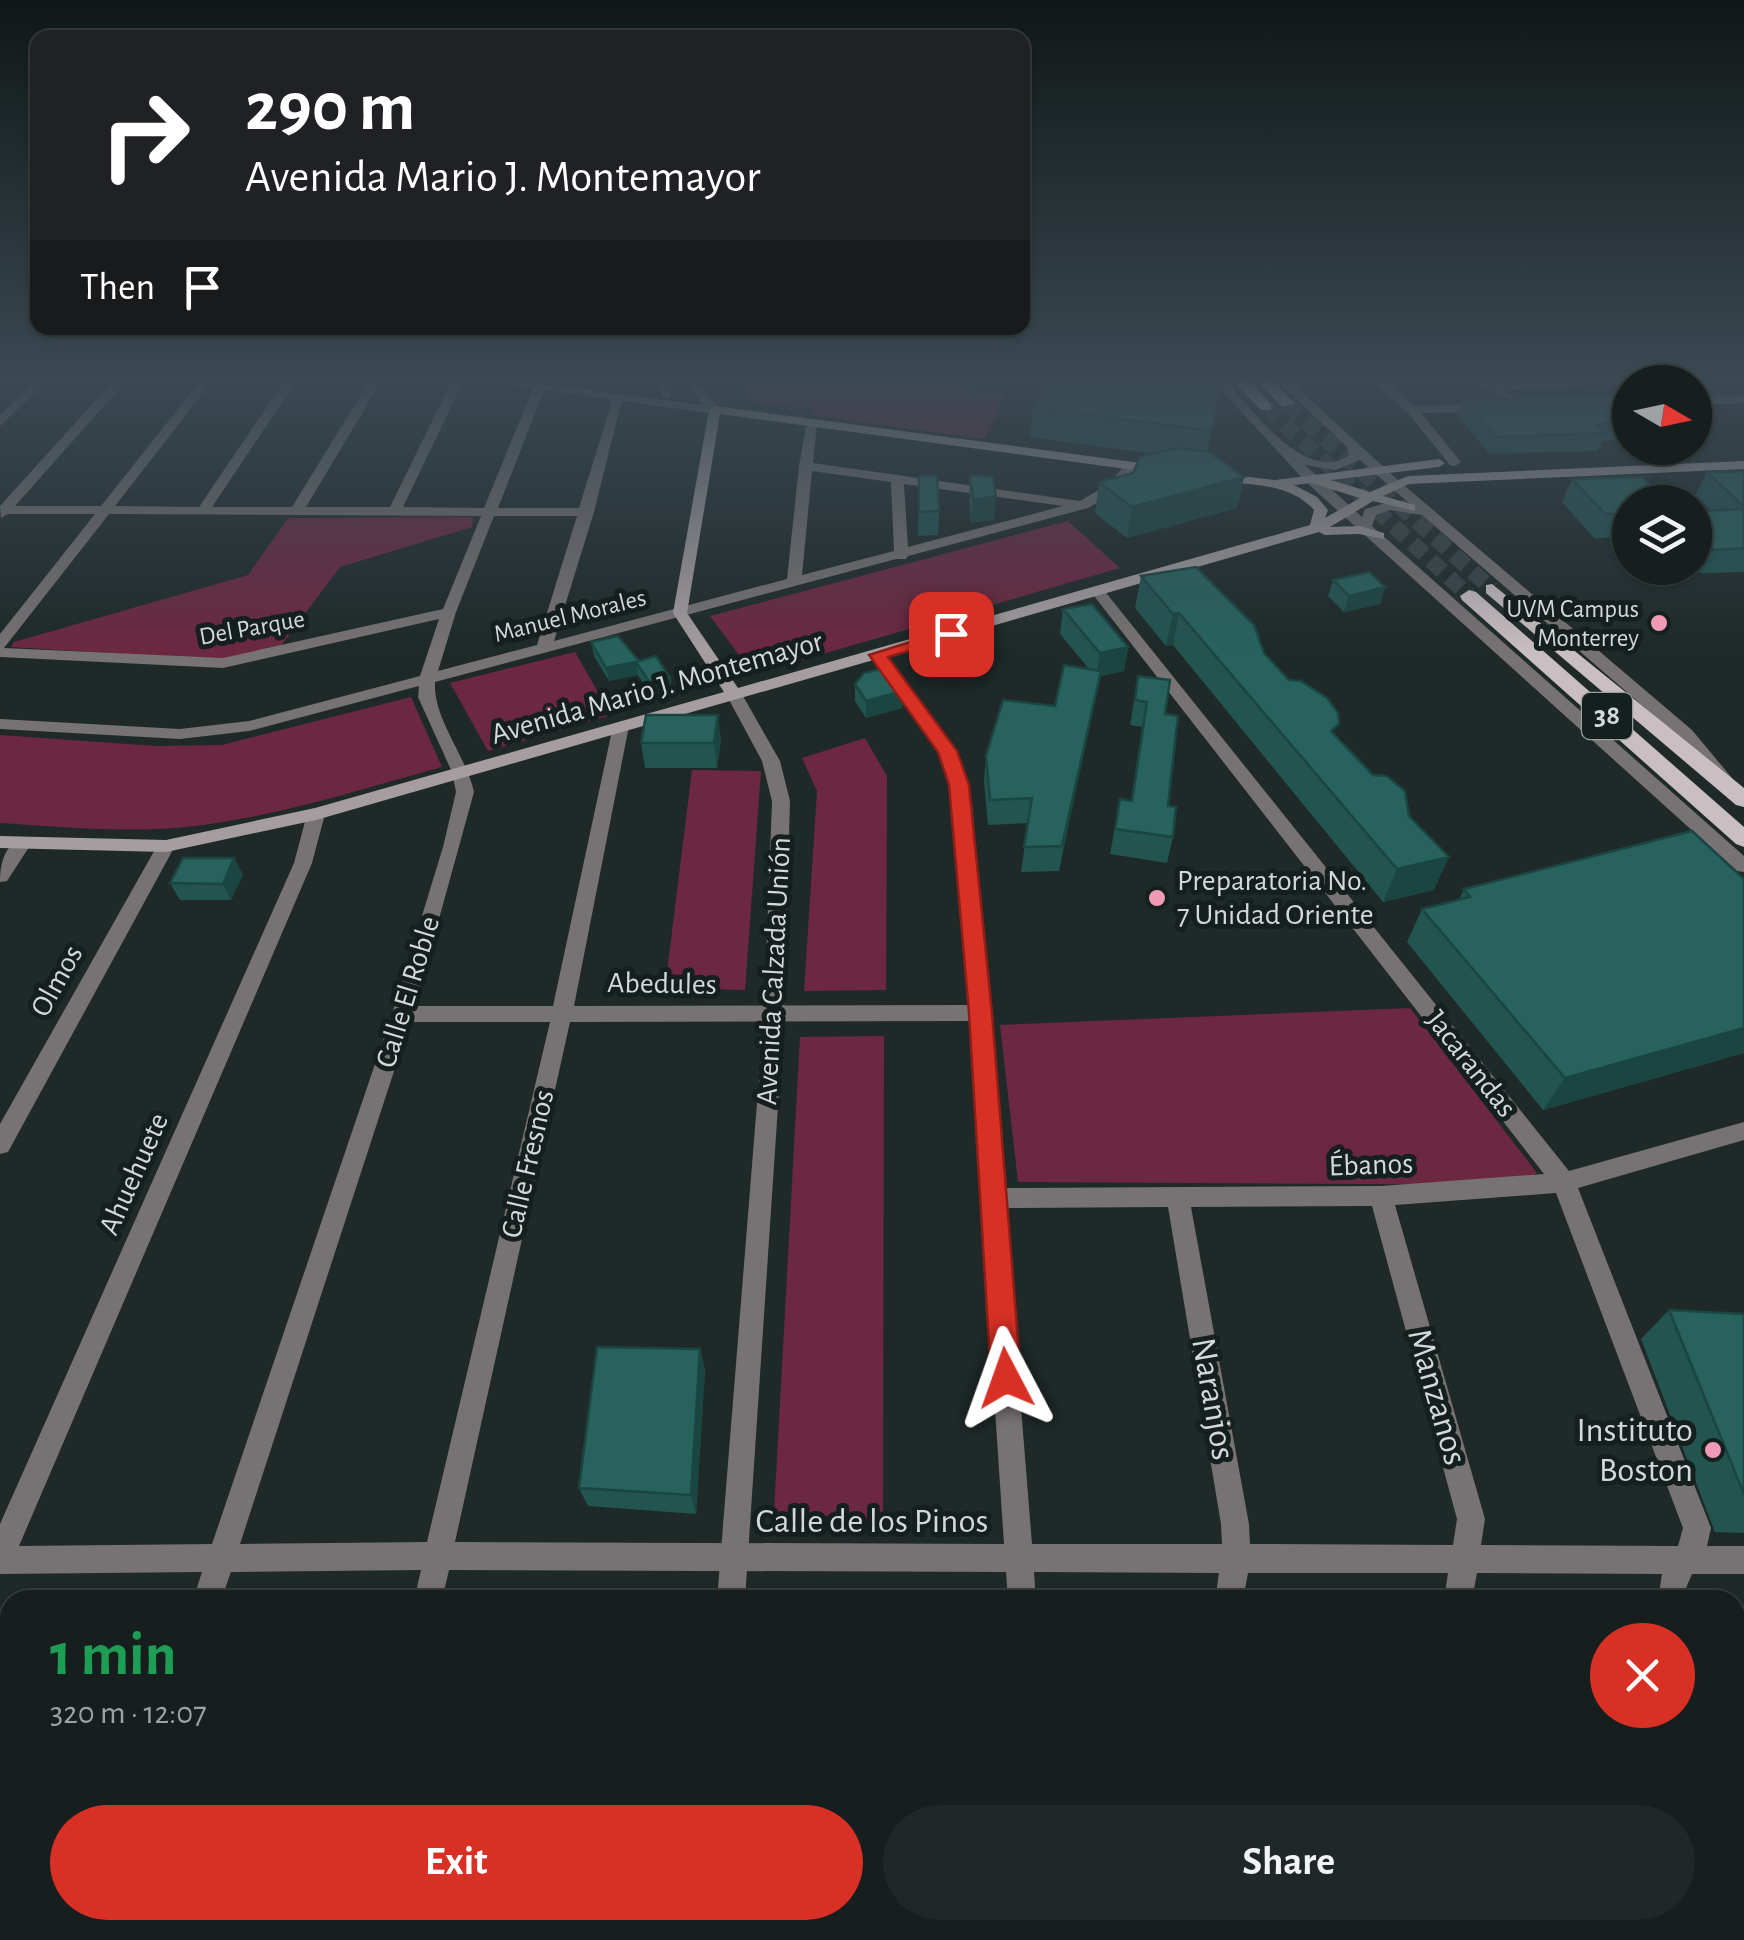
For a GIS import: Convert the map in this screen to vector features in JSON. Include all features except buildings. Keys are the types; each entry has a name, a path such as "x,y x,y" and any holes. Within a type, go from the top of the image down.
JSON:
{"main road":[{"path":"680,614 705,471"},
{"path":"1292,482 1301,471"},
{"path":"1332,471 1394,484 1439,476 1606,471"},
{"path":"1272,484 1367,471"},
{"path":"1209,476 1299,491 1314,501 1322,514 1316,528"},
{"path":"1312,479 1410,508"},
{"name":"Avenida Mario J. Montemayor","path":"0,842 166,846 316,814 1288,537 1350,512 1394,484"},
{"path":"1288,537 1347,529 1379,536"},
{"name":"38","path":"1492,590 1739,795"},
{"name":"38","path":"1469,596 1744,839"},
{"name":"Avenida Calzada Unión","path":"680,614 735,696"}],"street":[{"path":"1,512 39,471"},
{"path":"0,644 137,471"},
{"path":"202,512 230,471"},
{"path":"296,512 321,471"},
{"path":"394,513 414,471"},
{"path":"427,680 449,612 507,471"},
{"path":"544,647 599,471"},
{"path":"794,584 805,471"},
{"path":"840,471 1084,505"},
{"name":"Manuel Morales","path":"0,724 133,734 208,733 249,726 1084,505 1112,488 1128,471"},
{"path":"1307,471 1744,866"},
{"path":"1380,471 1686,734 1739,795"},
{"path":"897,478 901,556"},
{"path":"1366,524 1368,515 1378,508 1428,512"},
{"path":"1,512 587,512"},
{"name":"Jacarandas","path":"1098,592 1564,1182 1654,1422 1692,1507 1697,1540 1672,1575 1672,1590"},
{"name":"Del Parque","path":"0,652 223,663 449,612"},
{"path":"878,655 933,729 955,770 962,804 1022,1590"},
{"name":"Calle El Roble","path":"209,1590 402,1014 462,814 465,792 460,772 426,697 427,680"},
{"name":"Avenida Calzada Unión","path":"732,1590 774,1016 780,784 735,696"},
{"name":"Calle Fresnos","path":"430,1590 562,1012 621,726"},
{"name":"Ahuehuete","path":"0,1558 303,863 316,814"},
{"path":"0,876 22,844"},
{"name":"Olmos","path":"0,1145 166,846"},
{"name":"Abedules","path":"402,1014 980,1013"},
{"name":"Ébanos","path":"993,1198 1381,1196 1564,1182 1744,1131"},
{"name":"Manzanos","path":"1381,1196 1471,1519 1460,1590"},
{"name":"Naranjos","path":"1178,1197 1235,1524 1236,1558 1230,1590"},
{"name":"Calle de los Pinos","path":"0,1558 1744,1560"}],"shaded area":[{"path":"473,517 472,527 340,567 280,647 239,658 204,659 11,647 14,642 248,575 288,518"},
{"path":"1068,521 1120,568 753,674 710,616"},
{"path":"575,652 611,715 488,751 450,683"},
{"path":"411,697 442,767 347,794 219,823 116,829 0,823 0,735 156,746 222,745"},
{"path":"865,738 887,776 886,990 804,991 817,791 802,758"},
{"path":"692,770 761,771 745,990 665,988"},
{"path":"1410,1008 1537,1173 1515,1185 1018,1182 1000,1025"},
{"path":"884,1036 883,1520 774,1512 800,1037"}],"tunnel":[{"path":"1334,471 1469,596"},
{"path":"1361,471 1492,589"}],"place":[{"name":"UVM Campus Monterrey","path":"1659,623"},
{"name":"Preparatoria No. 7 Unidad Oriente","path":"1157,898"},
{"name":"Instituto Boston","path":"1713,1450"}],"route":[{"path":"951,634 878,655 948,751 959,785 1006,1378"}]}
